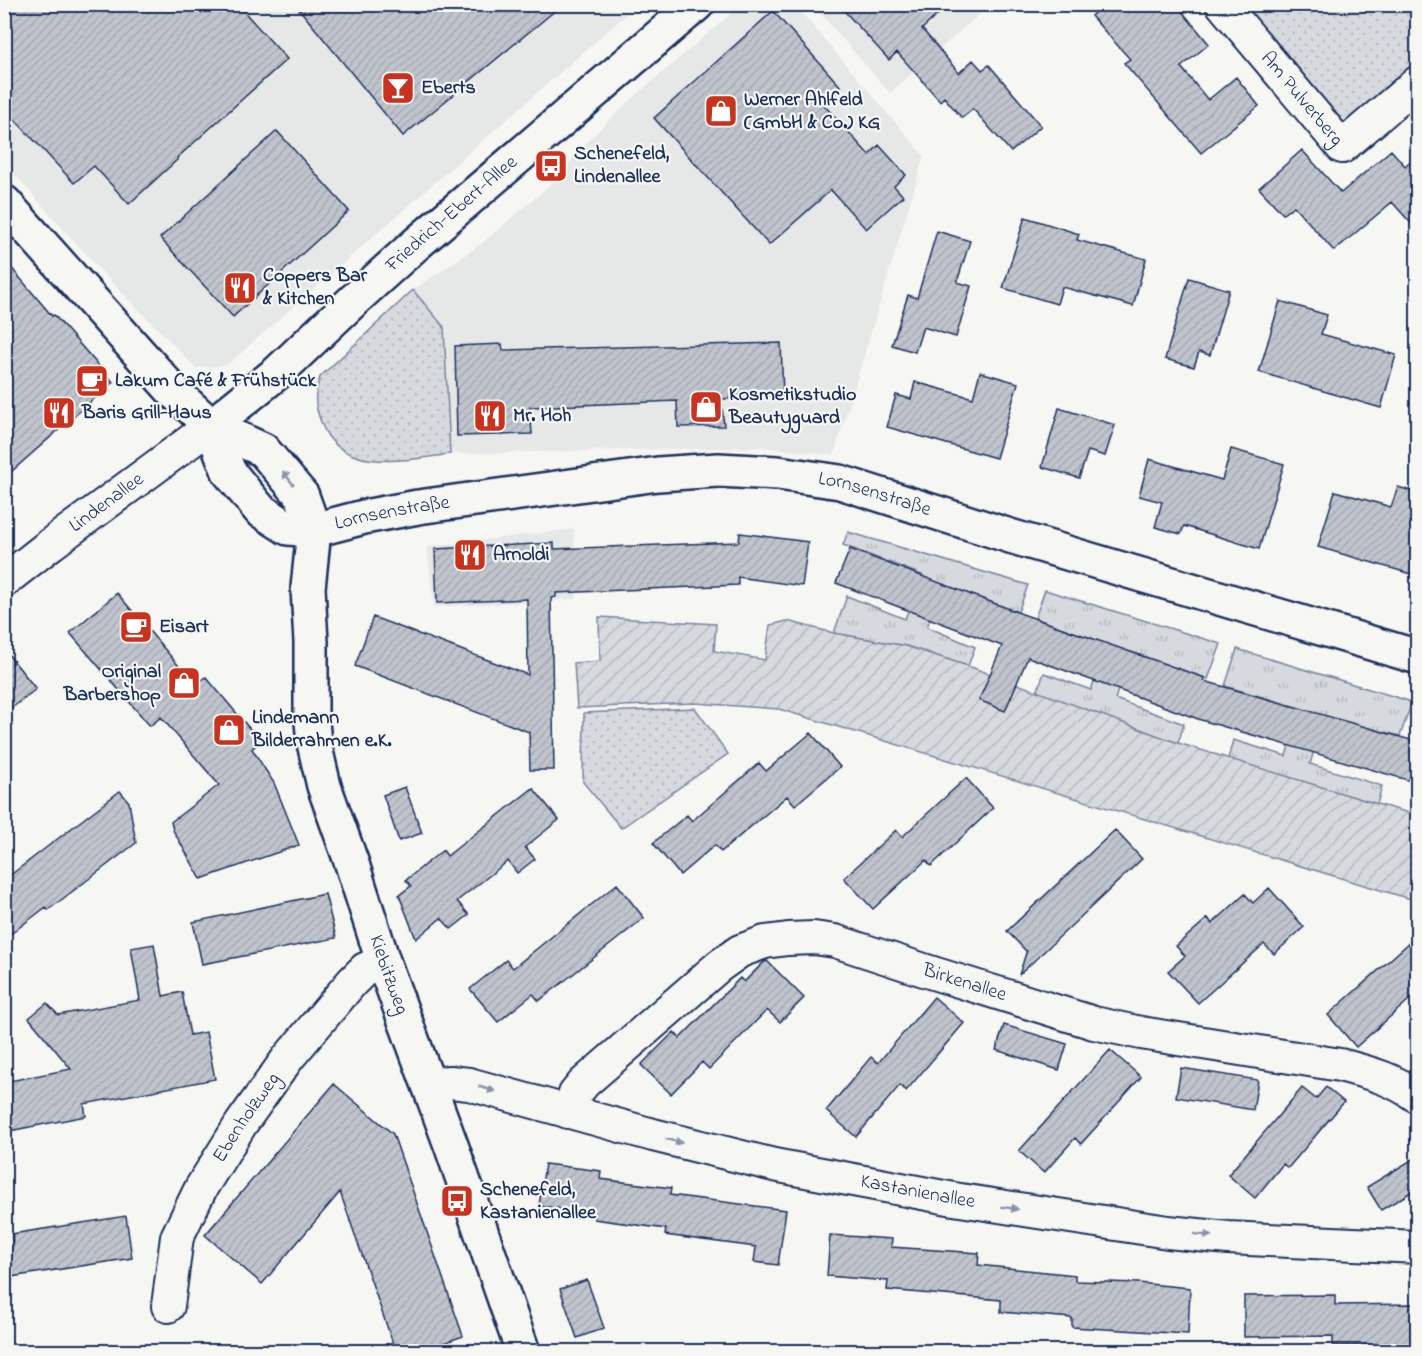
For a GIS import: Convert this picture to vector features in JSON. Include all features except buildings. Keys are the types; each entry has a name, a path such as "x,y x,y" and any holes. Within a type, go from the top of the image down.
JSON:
{"street":[{"name":"Friedrich-Ebert-Allee","path":"211,426 278,372 410,249 697,4"},
{"name":"Am Pulverberg","path":"1222,4 1342,147 1418,82"},
{"name":"Lornsenstraße","path":"4,202 173,391 211,426 263,450 302,496 314,530"},
{"name":"Lornsenstraße","path":"211,426 229,472 260,510 288,528 314,530 364,517 418,507 658,474 718,470 778,473 840,482 1418,657"},
{"name":"Lindenallee","path":"4,581 211,426"},
{"name":"Kiebitzweg","path":"260,510 308,588"},
{"name":"Kiebitzweg","path":"314,530 308,588 311,711 314,743 324,786 383,961 524,1352"},
{"name":"Birkenallee","path":"568,1112 575,1094 584,1083 719,966 741,951 765,942 814,938 856,946 933,973 1094,1023 1340,1065 1392,1080 1418,1097"},
{"name":"Ebenholzweg","path":"168,1306 177,1237 201,1188 241,1124 288,1058 352,982 365,969 383,961"},
{"name":"Kastanienallee","path":"429,1084 450,1082 469,1084 653,1136 774,1165 954,1199 1168,1232 1228,1238 1418,1247"}],"shaded area":[{"path":"4,5 637,5 227,365 196,368 103,273 5,164"},
{"path":"741,5 795,5 924,156 834,455 763,447 450,454 444,327 413,290 480,245 549,186 591,138 625,105"},
{"path":"813,5 990,5 890,93"},
{"path":"574,529 576,599 434,607 427,547"}],"green space":[{"path":"1238,5 1417,5 1417,61 1341,126"},
{"path":"413,290 444,327 450,454 395,460 359,457 343,450 330,439 321,422 316,400 320,377"},
{"path":"848,532 1028,585 1018,612 943,584 927,627 975,647 968,666 906,646 834,633 847,596 905,619 922,575 843,545"},
{"path":"1045,590 1221,644 1208,679 1131,652 1115,699 1184,724 1178,743 1037,692 1044,673 1091,690 1107,644 1035,618"},
{"path":"599,617 716,624 714,651 765,660 770,625 787,621 834,633 906,646 968,666 1178,743 1417,815 1417,901 779,709 695,703 577,708 574,663 600,661"},
{"path":"1237,649 1412,702 1400,736 1324,716 1310,764 1382,786 1377,804 1228,759 1233,740 1286,756 1300,708 1225,686"},
{"path":"695,708 728,754 621,828 583,782 584,713"}],"place":[{"name":"Eberts","path":"398,88"},
{"name":"Werner Ahlfeld (GmbH & Co.) KG","path":"721,111"},
{"name":"Schenefeld, Lindenallee","path":"551,166"},
{"name":"Coppers Bar & Kitchen","path":"240,288"},
{"name":"Lakum Café & Frühstück","path":"92,381"},
{"name":"Kosmetikstudio Beautyguard","path":"706,407"},
{"name":"Baris Grill-Haus","path":"59,413"},
{"name":"Mr. Hoh","path":"490,416"},
{"name":"Arnoldi","path":"470,555"},
{"name":"Eisart","path":"136,627"},
{"name":"Original Barbershop","path":"184,683"},
{"name":"Lindemann Bilderrahmen e.K.","path":"229,730"},
{"name":"Schenefeld, Kastanienallee","path":"457,1201"}]}
